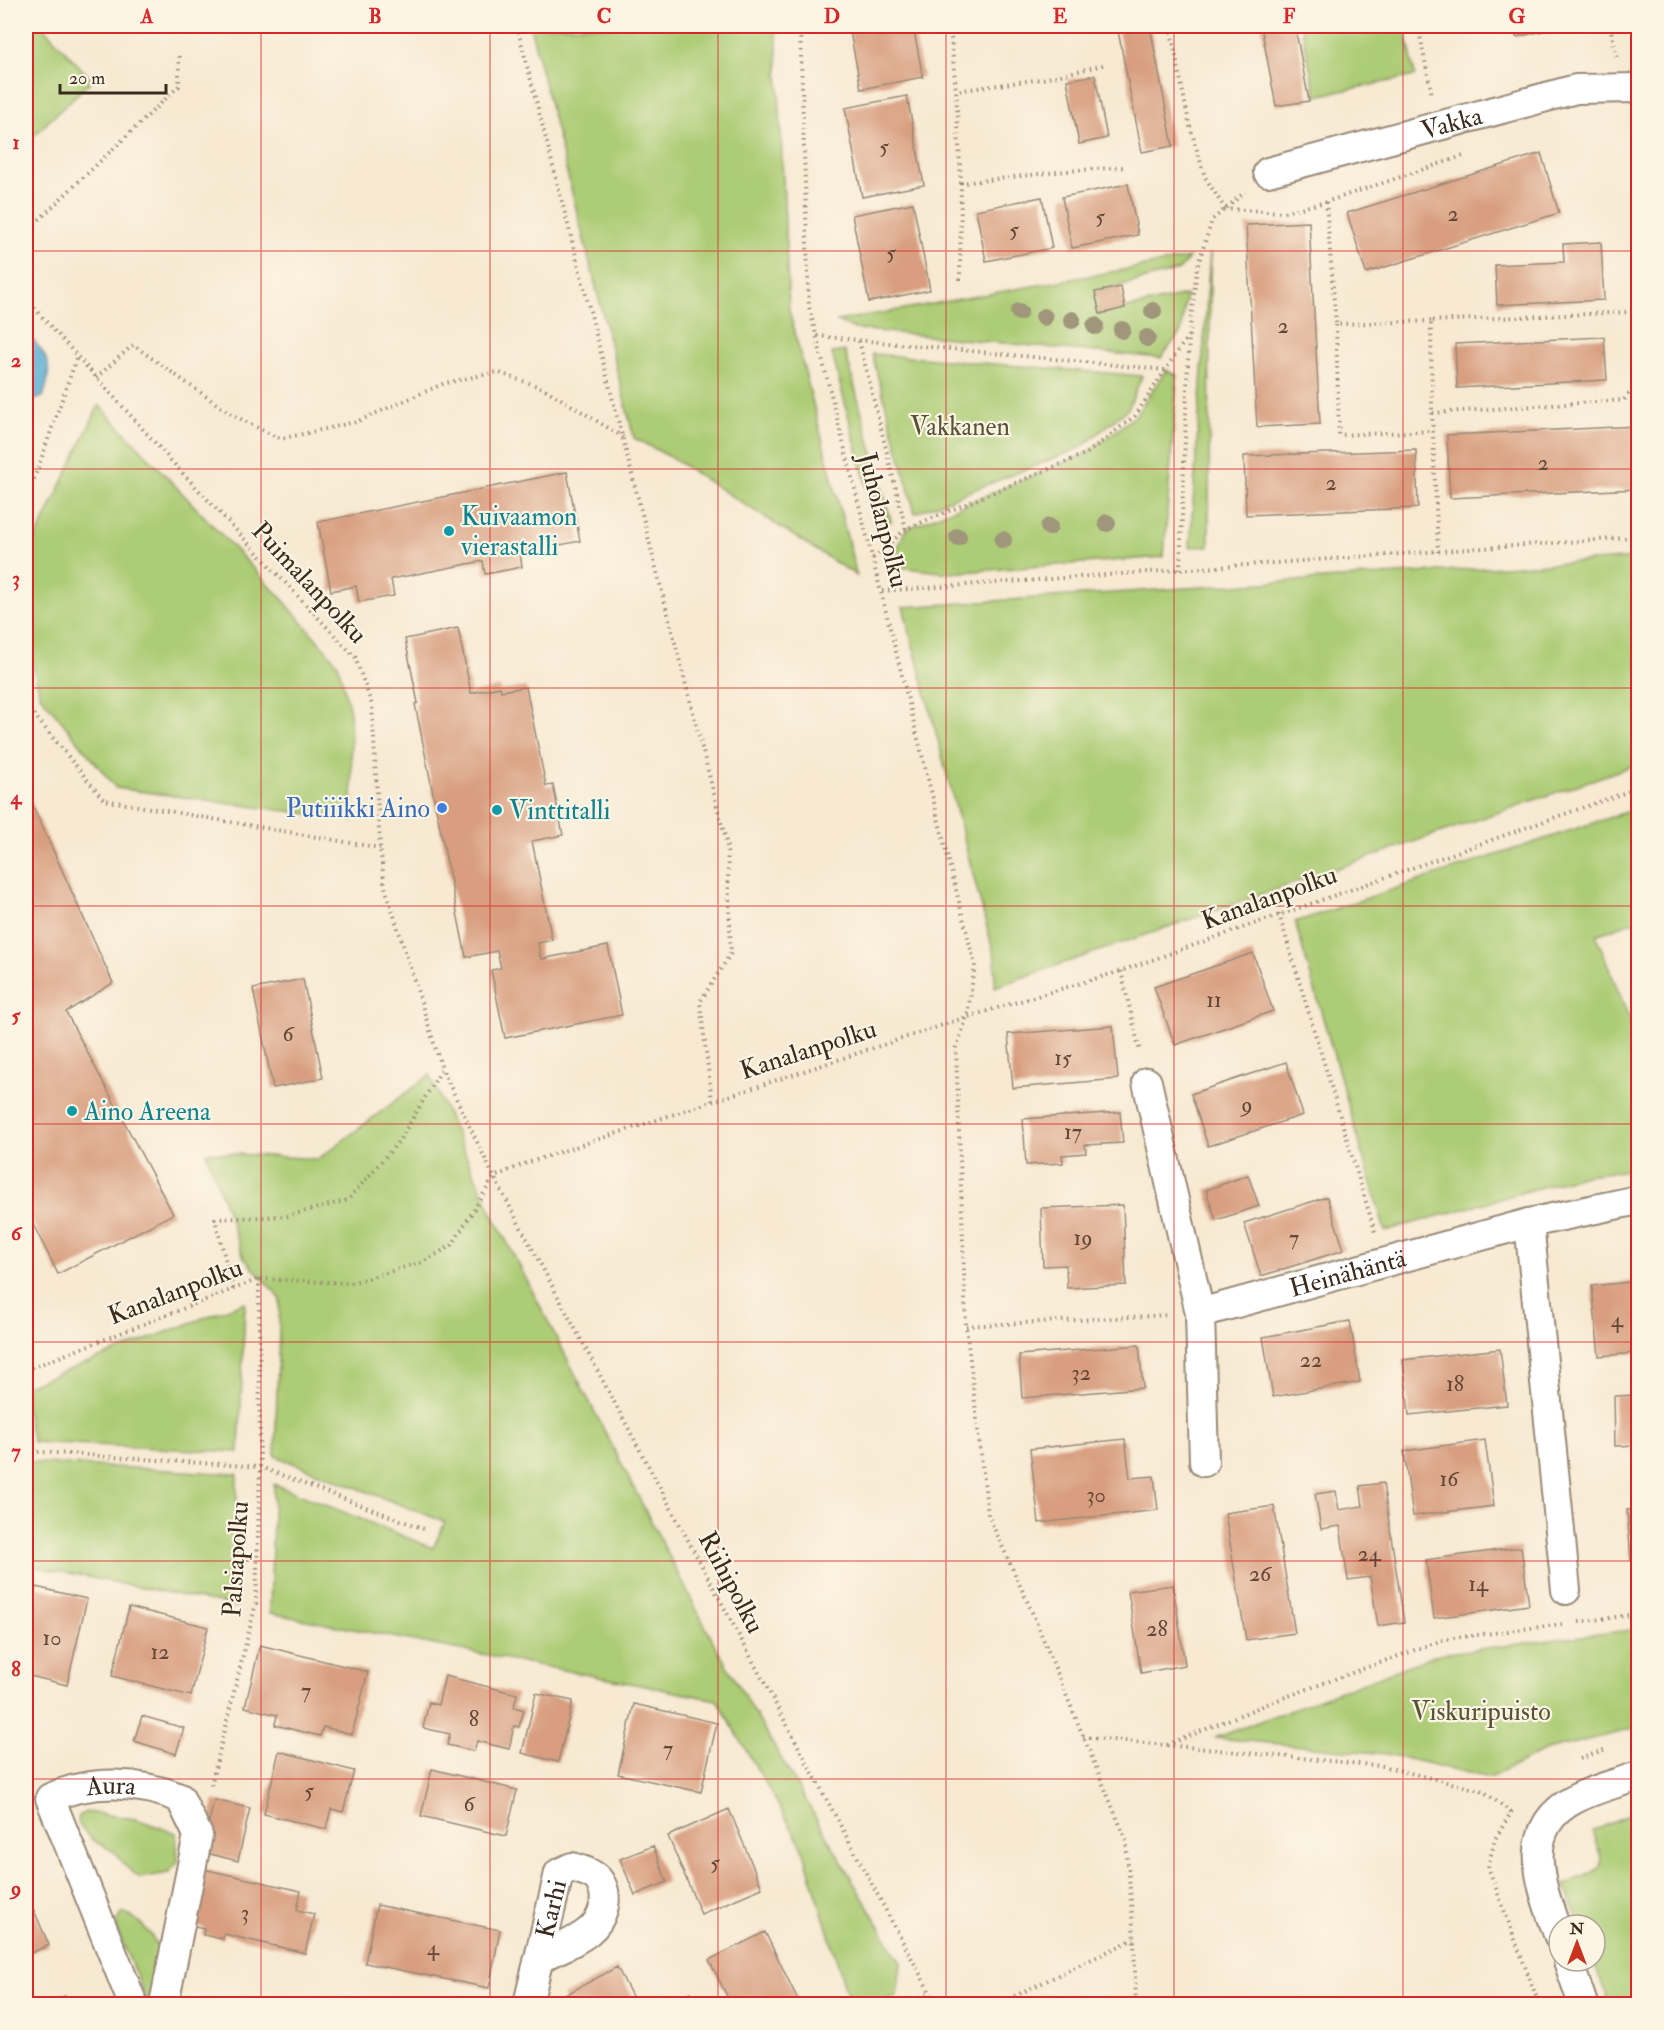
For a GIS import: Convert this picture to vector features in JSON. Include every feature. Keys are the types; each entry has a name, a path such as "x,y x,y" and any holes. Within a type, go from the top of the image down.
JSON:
{"street":[{"name":"Vakka","path":"1268,172 1576,89 1638,88"},
{"path":"1147,1082 1200,1313 1204,1462"},
{"name":"Heinähäntä","path":"1200,1313 1529,1223 1638,1200"},
{"path":"1529,1223 1566,1590"},
{"path":"1551,1913 1541,1886 1537,1858 1541,1834 1558,1810 1577,1797 1638,1776"},
{"name":"Aura","path":"133,2004 50,1798 70,1788 125,1784 157,1788 180,1798 198,1835"},
{"path":"164,2004 198,1835"},
{"name":"Karhi","path":"528,2004 539,1959"},
{"path":"1572,1973 1583,2004"}],"path":[{"path":"517,26 727,845 731,953 700,1002 712,1101"},
{"name":"Juholanpolku","path":"800,26 809,307 975,965 967,1017 956,1048 966,1326 988,1515 1032,1612 1126,1840 1134,1940 1136,2004"},
{"path":"950,26 961,183 960,280"},
{"path":"1170,26 1189,123 1205,177 1225,209"},
{"path":"1418,26 1438,126"},
{"path":"26,232 179,86 179,55"},
{"path":"956,91 1048,78 1102,65"},
{"path":"1225,209 1284,212 1326,202 1468,155"},
{"path":"961,183 1124,167"},
{"path":"1180,570 1189,336 1197,268 1212,220 1268,172"},
{"path":"1326,202 1336,324 1339,435 1433,431"},
{"name":"Puimalanpolku","path":"26,299 96,378 355,657 372,705 380,848 385,887 442,1069"},
{"path":"1336,324 1632,312"},
{"path":"1431,321 1438,552"},
{"path":"817,336 1166,370"},
{"path":"873,558 906,529 1087,453 1135,416 1189,336"},
{"path":"859,340 906,529"},
{"path":"96,378 133,345 231,414 280,439 356,422 445,383 497,372 543,388 624,438"},
{"path":"26,502 77,357"},
{"path":"1432,413 1624,400 1634,387"},
{"path":"882,591 1638,537"},
{"path":"26,705 104,800 380,848"},
{"name":"Kanalanpolku","path":"26,1370 259,1279 351,1284 423,1262 452,1245 494,1177 712,1101 967,1017 1121,971 1638,788"},
{"path":"1279,914 1384,1263"},
{"path":"1121,971 1147,1082"},
{"path":"233,1289 215,1219 287,1216 348,1200 399,1141 442,1069"},
{"name":"Riihipolku","path":"442,1069 494,1177 936,2004"},
{"name":"Palsiapolku","path":"198,1835 256,1603 260,1467 259,1279"},
{"path":"966,1326 1200,1313"},
{"path":"26,1451 260,1467 424,1529"},
{"path":"1167,1745 1272,1702 1445,1639 1638,1614"},
{"path":"1083,1737 1382,1766 1483,1791 1511,1812"},
{"path":"998,2004 1134,1940"},
{"path":"904,2004 929,1994"}],"green space":[{"path":"26,26 42,26 92,80 26,143"},
{"path":"530,26 776,26 789,310 857,576 672,458 634,438"},
{"path":"1301,26 1405,26 1415,76 1316,96"},
{"path":"1210,253 1209,546 1190,547"},
{"path":"1189,258 1179,270 1096,292 1100,314 1186,295 1181,332 1161,358 855,329 837,321"},
{"path":"845,351 891,521 877,527 832,353"},
{"name":"Vakkanen","path":"872,354 1142,376 1128,409 1080,448 915,513"},
{"path":"1166,370 1177,375 1164,557 948,573 889,566 906,529 1087,453 1135,416"},
{"path":"99,405 285,602 338,664 350,711 353,820 116,788 40,695 26,639 26,559"},
{"path":"1638,558 1638,764 995,987 995,958 903,607"},
{"path":"1638,808 1638,920 1596,935 1638,1040 1638,1169 1585,1175 1385,1231 1295,922"},
{"path":"430,1075 490,1209 716,1647 901,1963 897,1996 870,2004 850,2004 802,1846 717,1700 270,1613 274,1484 433,1548 445,1522 275,1456 280,1298 244,1258 206,1152 318,1159"},
{"path":"245,1302 239,1452 33,1442 26,1411 26,1386"},
{"path":"26,1462 237,1474 236,1606 26,1565"},
{"name":"Viskuripuisto","path":"1638,1629 1638,1728 1546,1750 1490,1778 1387,1754 1215,1738 1439,1654"},
{"path":"86,1812 136,1819 176,1833 178,1862 168,1873 140,1878 124,1865 115,1852 92,1840 78,1824 79,1816"},
{"path":"1638,1812 1638,2004 1610,2004 1598,1973 1607,1973 1607,1913 1575,1913 1564,1885 1600,1867 1601,1857 1592,1831"},
{"path":"123,1913 136,1920 149,1932 161,1955 162,1971 155,1999 149,2000 144,1994 117,1930 117,1920"}],"water":[{"path":"26,331 44,354 48,376 43,397 26,403"}],"building":[{"path":"849,26 913,26 923,77 861,89"},
{"path":"1117,26 1150,26 1173,146 1142,152"},
{"path":"1261,26 1295,26 1309,101 1276,106"},
{"path":"1514,26 1566,26 1516,37"},
{"path":"1095,75 1107,138 1079,144 1067,80"},
{"path":"907,96 924,185 862,197 845,108"},
{"path":"1541,153 1559,213 1366,273 1347,213"},
{"path":"1128,184 1138,235 1072,248 1062,197"},
{"path":"1042,197 1052,248 986,261 976,210"},
{"path":"913,203 930,290 869,302 852,215"},
{"path":"1309,222 1320,424 1257,427 1246,225"},
{"path":"1601,242 1604,300 1497,305 1495,265 1564,262 1563,244"},
{"path":"1121,287 1125,308 1100,314 1095,292"},
{"path":"1604,337 1607,380 1457,388 1455,344"},
{"path":"1638,426 1638,489 1450,498 1447,435"},
{"path":"1416,450 1418,508 1246,515 1244,456"},
{"name":"Kuivaamon vierastalli","path":"567,472 580,541 520,553 522,567 485,574 483,561 391,579 394,596 359,602 356,586 331,591 318,522"},
{"name":"Vinttitalli","path":"458,628 471,693 500,687 501,691 526,687 546,786 553,785 563,835 532,841 552,940 538,943 541,959 608,946 622,1015 505,1038 491,970 501,968 497,951 466,957 415,704 418,703 405,639"},
{"name":"Aino Areena","path":"26,785 33,806 113,983 66,1012 173,1214 58,1274 26,1210"},
{"path":"1253,953 1273,1011 1175,1045 1154,987"},
{"path":"303,979 323,1078 273,1088 253,989"},
{"path":"1113,1026 1118,1079 1013,1088 1008,1034"},
{"path":"1286,1062 1303,1115 1208,1146 1191,1094"},
{"path":"1120,1112 1123,1143 1085,1145 1086,1153 1062,1155 1063,1163 1026,1165 1023,1119"},
{"path":"1248,1175 1259,1206 1216,1220 1206,1190"},
{"path":"1327,1197 1344,1250 1261,1276 1244,1223"},
{"path":"1123,1205 1126,1285 1067,1288 1066,1265 1043,1266 1041,1208"},
{"path":"1638,1281 1638,1353 1599,1356 1592,1286"},
{"path":"1350,1321 1360,1382 1273,1397 1263,1337"},
{"path":"1139,1345 1143,1388 1022,1398 1019,1355"},
{"path":"1500,1349 1507,1405 1409,1415 1403,1360"},
{"path":"1638,1395 1638,1445 1615,1446 1614,1396"},
{"path":"1125,1439 1130,1478 1154,1476 1158,1510 1039,1523 1030,1449"},
{"path":"1485,1440 1494,1506 1413,1516 1404,1451"},
{"path":"1383,1483 1404,1622 1378,1626 1370,1577 1348,1580 1340,1526 1321,1529 1315,1494 1336,1491 1339,1510 1363,1506 1360,1486"},
{"path":"1274,1506 1295,1633 1246,1640 1225,1513"},
{"path":"1638,1509 1638,1560 1631,1560 1627,1510"},
{"path":"1521,1547 1529,1605 1434,1618 1426,1560"},
{"path":"1173,1585 1185,1665 1141,1673 1128,1591"},
{"path":"36,1587 87,1599 67,1685 26,1675 29,1645 26,1645 26,1630"},
{"path":"129,1607 208,1627 191,1696 112,1676"},
{"path":"260,1645 368,1672 352,1734 323,1727 320,1736 275,1725 277,1715 245,1707"},
{"path":"445,1676 517,1694 514,1707 524,1710 519,1727 514,1726 509,1749 477,1741 474,1751 447,1745 450,1734 423,1728 429,1702 438,1705"},
{"path":"536,1693 573,1701 558,1762 522,1753"},
{"path":"634,1704 717,1723 701,1792 618,1774"},
{"path":"142,1716 184,1728 176,1754 134,1741"},
{"path":"279,1751 354,1771 343,1812 331,1809 326,1829 264,1814"},
{"path":"432,1769 517,1790 506,1836 421,1816"},
{"path":"214,1800 250,1808 238,1861 202,1852"},
{"path":"729,1809 762,1888 701,1914 668,1836"},
{"path":"653,1846 667,1882 635,1895 620,1859"},
{"path":"195,1867 301,1891 297,1910 314,1914 305,1953 224,1934 223,1939 203,1935 204,1928 182,1923"},
{"path":"29,1899 49,1945 26,1955 26,1900"},
{"path":"377,1905 500,1930 489,1988 365,1963"},
{"path":"765,1932 800,2004 731,2004 709,1960"},
{"path":"617,1967 636,2004 567,2004 563,1996"},
{"path":"691,1992 697,2004 674,2004 672,2001"},
{"path":"65,1996 69,2004 44,2004"}],"place":[{"name":"Kuivaamon vierastalli","path":"449,531"},
{"name":"Putiiikki Aino","path":"442,808"},
{"name":"Vinttitalli","path":"497,810"},
{"name":"Aino Areena","path":"72,1111"}]}
